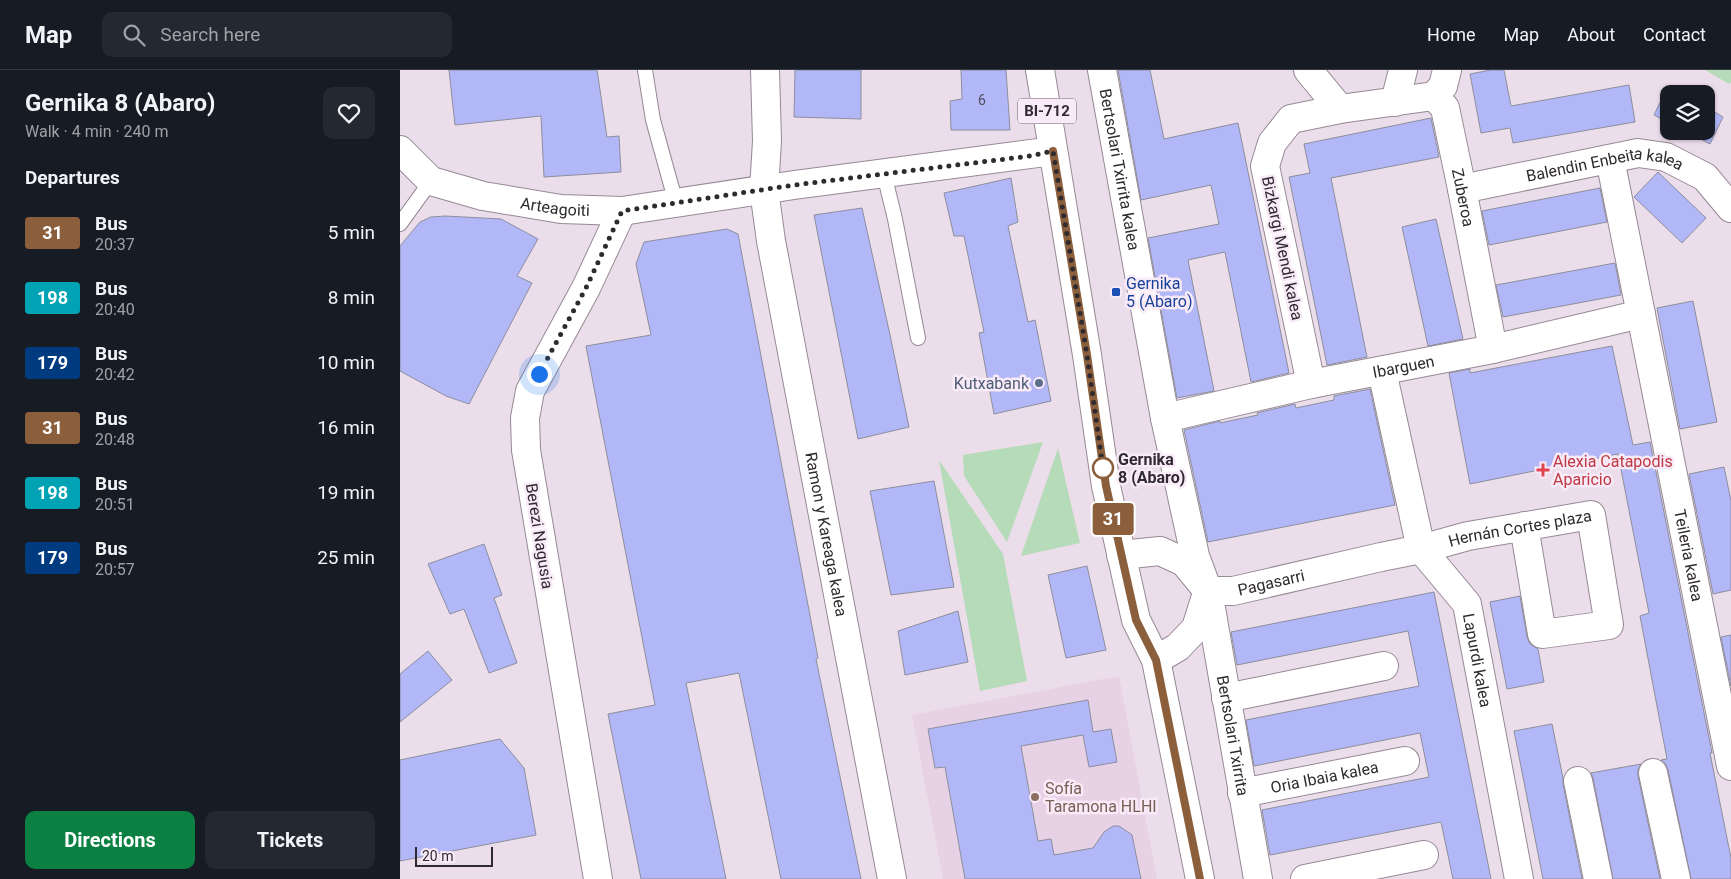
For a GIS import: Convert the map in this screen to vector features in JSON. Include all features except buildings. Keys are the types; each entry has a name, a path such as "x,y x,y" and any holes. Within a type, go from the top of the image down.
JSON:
{"street":[{"name":"Ramon y Kareaga kalea","path":"765,70 767,141 764,190 772,251 892,879"},
{"name":"BI-712","path":"1040,70 1087,355 1106,486 1136,620 1156,660 1200,879"},
{"name":"Bertsolari Txirrita kalea","path":"1102,70 1165,418 1195,556 1208,591"},
{"path":"1391,102 1403,70"},
{"path":"1320,76 1340,109 1434,96 1443,86 1447,70"},
{"name":"Zuberoa","path":"1434,96 1445,108 1493,349"},
{"name":"Bizkargi Mendi kalea","path":"1311,384 1266,166 1272,143 1291,119 1340,109"},
{"name":"Arteagoiti","path":"400,150 431,181 483,196 561,209 622,211 1053,151"},
{"name":"Balendin Enbeita kalea","path":"1462,189 1638,153 1666,157 1705,177 1731,208"},
{"name":"Teileria kalea","path":"1610,159 1731,766"},
{"name":"Berezi Nagusia","path":"598,879 526,450 524,418 530,391 586,288 622,211"},
{"name":"Ibarguen","path":"1165,418 1311,384 1493,349 1641,314"},
{"name":"Lapurdi kalea","path":"1382,371 1421,550 1467,604 1519,879"},
{"name":"Hernán Cortes plaza","path":"1421,550 1468,536 1524,526 1590,516 1609,625 1542,634 1524,526"},
{"name":"Pagasarri","path":"1208,591 1233,591 1380,557 1421,550"},
{"path":"1120,555 1160,551 1184,562 1208,591 1196,628 1178,648 1156,660"},
{"name":"Bertsolari Txirrita","path":"1208,591 1258,879"},
{"path":"1226,698 1384,666"},
{"name":"Oria Ibaia kalea","path":"1242,793 1405,761"},
{"path":"1653,772 1676,879"},
{"path":"1578,781 1598,879"},
{"path":"1305,879 1424,855"}],"lane":[{"path":"645,70 653,120 676,203"},
{"path":"884,174 895,219 918,338"},
{"path":"400,224 431,181"}],"shaded area":[{"name":"Sofía Taramona HLHI","path":"1119,676 1157,879 943,879 912,715"}],"green space":[{"path":"1705,70 1731,70 1731,82 1729,84"},
{"path":"1043,442 1007,542 964,476 963,455"},
{"path":"1058,448 1080,543 1021,556"},
{"path":"939,460 1003,554 1027,681 980,691"}],"bus line":[{"name":"31","path":"1053,151 1087,355 1106,486 1136,620 1156,660 1200,879"}],"place":[{"name":"Gernika 5 (Abaro)","path":"1116,292"},
{"name":"Kutxabank","path":"1039,383"},
{"name":"Gernika 8 (Abaro)","path":"1103,468"},
{"name":"Alexia Catapodis Aparicio","path":"1543,470"},
{"name":"Sofía Taramona HLHI","path":"1035,797"}],"route":[{"path":"539,374 586,288 622,211 794,185 1030,156 1053,151 1087,355 1103,468"}]}
